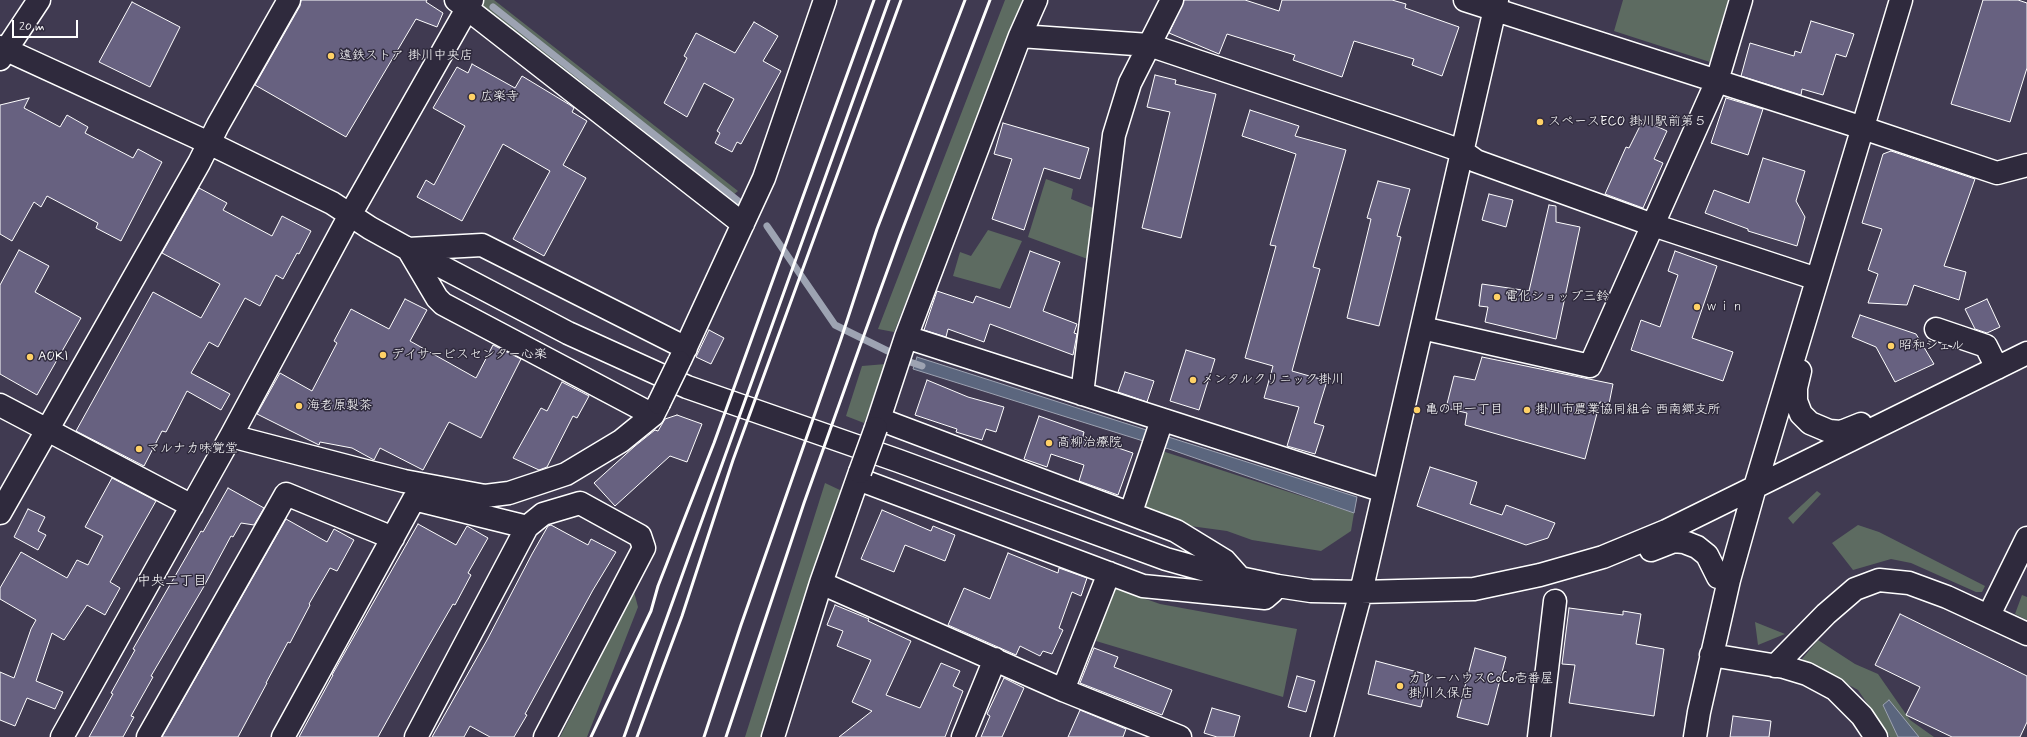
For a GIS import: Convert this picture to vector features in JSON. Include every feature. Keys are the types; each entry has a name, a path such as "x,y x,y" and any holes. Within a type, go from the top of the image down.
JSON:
{"street":[{"path":"39,0 2,52 209,143 332,203 408,249 568,333 687,387 899,461 1166,559 1241,579 1278,586 1311,591 1361,592 1474,588 1540,575 1617,551 1666,531 2027,353"},
{"path":"0,513 49,430 289,0"},
{"path":"231,436 404,481 484,496 509,493 566,474 621,441 656,409 747,216 764,178 825,0"},
{"path":"773,737 821,583 878,423 901,350 1020,36 1036,0"},
{"path":"1082,394 1114,135 1130,83 1172,0"},
{"path":"1465,0 1496,5 1717,82 1863,128 1997,173 2027,165"},
{"path":"1422,328 1590,366 1717,82 1741,0"},
{"path":"1695,737 1700,706 1728,580 1901,0"},
{"path":"62,737 231,436 465,3 747,216"},
{"path":"1322,737 1361,592 1496,5"},
{"path":"1020,36 1149,45 1462,152 1476,161 1653,225 1817,279"},
{"path":"1700,706 1693,686 1718,578 1796,388 1820,309 1839,238 1863,128"},
{"path":"408,249 482,245 682,355"},
{"path":"408,249 437,298 444,304 656,409"},
{"path":"1936,329 1986,346 1997,368"},
{"path":"901,350 1082,394 1161,424 1384,491"},
{"path":"1796,388 1796,401 1801,414 1810,423 1829,431 1841,432 1937,398"},
{"path":"0,405 192,506"},
{"path":"878,423 1131,512 1185,536 1225,561 1241,579"},
{"path":"1131,512 1161,424"},
{"path":"859,476 1143,586 1265,598 1278,586"},
{"path":"148,737 286,494 393,538"},
{"path":"283,737 414,499 527,527"},
{"path":"416,737 527,527 543,514 580,503 640,536 644,548 545,737"},
{"path":"1989,615 2027,538"},
{"path":"1540,575 1599,570 1674,541 1684,542 1707,555 1718,578"},
{"path":"1063,690 1109,573"},
{"path":"1775,666 1826,614 1855,589 1879,580 1909,582 1989,615 2027,634"},
{"path":"821,583 1063,690 1180,737"},
{"path":"1539,737 1555,601"},
{"path":"1711,655 1775,666 1807,674 1835,689 1862,716 1876,737"},
{"path":"963,737 995,659"}],"green space":[{"path":"465,0 494,0 738,191 727,200"},
{"path":"1005,0 1025,0 894,332 878,329"},
{"path":"1623,0 1728,0 1710,62 1614,31"},
{"path":"1046,179 1073,189 1071,199 1098,210 1093,261 1028,237"},
{"path":"988,230 1022,241 1000,289 953,276 960,252 971,256"},
{"path":"886,364 864,423 846,416 862,366"},
{"path":"1162,451 1354,513 1351,531 1321,551 1252,540 1227,531 1183,525 1144,508"},
{"path":"825,483 842,491 763,737 745,737"},
{"path":"1817,491 1821,494 1793,524 1788,518"},
{"path":"1858,525 1879,532 1985,586 1982,592 1976,592 1911,563 1891,559 1853,570 1832,543"},
{"path":"1112,587 1160,604 1297,629 1283,697 1096,641"},
{"path":"634,592 638,607 587,737 560,737"},
{"path":"2022,595 2027,597 2027,620 2015,614"},
{"path":"1755,622 1785,634 1758,645"},
{"path":"1818,640 1855,664 1878,674 1910,720 1934,737 1890,737 1858,690 1802,659"}],"water":[{"path":"917,357 1357,497 1354,513 1172,450 913,369"},
{"path":"1889,700 1919,737 1898,737 1883,705"}],"building":[{"name":"遠鉄ストア 掛川中央店","path":"301,0 427,0 426,2 443,13 437,27 416,19 346,137 255,85 300,6"},
{"path":"1184,0 1245,0 1279,11 1282,0 1392,0 1406,4 1405,8 1459,27 1442,76 1412,65 1414,59 1354,41 1342,77 1293,60 1295,55 1227,34 1219,54 1169,33"},
{"path":"1983,0 2018,0 2027,3 2027,68 2010,122 1951,104"},
{"path":"132,2 180,27 150,87 99,62"},
{"path":"1811,21 1854,34 1846,57 1836,54 1823,95 1802,89 1801,95 1741,76 1750,43 1794,56 1795,51 1801,53"},
{"path":"754,22 778,36 763,61 781,71 741,144 737,142 732,152 715,143 720,133 717,131 734,99 704,83 687,117 664,103 687,58 684,56 696,33 735,53"},
{"path":"472,64 515,88 522,76 570,105 574,108 572,112 587,121 563,165 586,178 544,256 513,239 550,171 503,144 462,221 417,197 426,180 434,185 465,126 433,108 457,67 468,73"},
{"path":"1155,75 1176,80 1175,84 1216,94 1181,238 1142,228 1170,112 1147,107"},
{"path":"29,98 24,108 60,127 67,115 88,127 85,133 133,158 138,149 162,162 121,241 96,228 98,223 47,196 41,207 34,202 12,241 0,234 0,105"},
{"path":"1726,98 1763,109 1748,155 1711,143"},
{"path":"1250,110 1299,126 1295,136 1346,150 1313,267 1320,269 1292,371 1327,381 1314,423 1324,426 1315,454 1287,446 1299,407 1264,398 1273,366 1245,358 1276,246 1270,245 1296,154 1242,136"},
{"path":"1643,120 1667,131 1654,159 1663,163 1643,208 1605,194 1626,147 1629,148"},
{"path":"1003,123 1089,148 1080,179 1044,168 1024,230 992,219 1012,159 994,154"},
{"path":"1891,151 1975,179 1944,266 1966,272 1959,300 1914,285 1907,305 1868,303 1878,274 1868,270 1882,229 1862,223 1883,154"},
{"path":"1763,158 1805,171 1796,201 1805,217 1797,246 1748,231 1748,229 1705,213 1714,190 1749,203"},
{"path":"1378,181 1410,189 1397,236 1401,237 1379,326 1347,318 1371,219 1367,218"},
{"path":"199,188 227,203 223,210 272,236 282,216 311,231 299,254 297,253 283,279 276,275 260,306 245,298 218,347 209,342 191,373 230,394 221,410 187,391 166,432 162,431 144,466 76,431 153,292 201,318 220,284 162,253"},
{"path":"1489,194 1513,200 1506,227 1482,220"},
{"path":"1549,205 1556,206 1556,222 1580,227 1556,339 1485,322 1488,307 1479,306 1482,284 1529,291"},
{"path":"19,250 49,266 35,292 81,318 37,395 0,374 0,285"},
{"path":"1030,251 1060,262 1043,311 1077,324 1074,333 1077,334 1073,355 990,324 984,342 948,329 946,337 924,330 937,291 973,303 976,296 1010,308"},
{"path":"1675,251 1717,266 1692,338 1733,352 1723,381 1631,350 1641,320 1660,327 1678,275 1668,271"},
{"path":"405,299 427,310 410,341 476,378 493,345 521,359 481,438 449,422 423,470 380,448 374,460 352,448 320,442 319,445 257,414 280,373 312,391 337,343 334,341 351,309 389,329"},
{"path":"1987,299 2000,327 1987,333 1975,329 1965,309"},
{"path":"1860,315 1916,334 1934,364 1895,382 1876,347 1852,337"},
{"path":"709,330 724,338 711,364 696,357"},
{"name":"メンタルクリニック掛川","path":"1186,350 1215,359 1199,410 1170,401"},
{"name":"掛川市農業協同組合 西南郷支所","path":"1482,357 1613,384 1609,404 1600,402 1585,459 1465,425 1467,413 1446,408 1454,376 1475,380"},
{"path":"1125,372 1154,381 1147,402 1118,392"},
{"path":"927,380 968,397 1004,407 996,432 986,429 982,440 956,432 957,429 915,415"},
{"path":"562,382 589,396 577,418 573,416 547,467 539,470 513,458 541,408 547,411"},
{"path":"677,415 702,424 687,462 670,456 615,506 594,483 635,446 655,430 658,431 665,419"},
{"path":"1039,416 1084,432 1083,436 1133,453 1118,495 1079,481 1084,465 1051,454 1047,467 1024,459"},
{"path":"1430,467 1477,482 1470,504 1502,515 1506,505 1555,523 1548,538 1526,545 1417,506"},
{"path":"112,478 156,501 110,582 120,588 105,615 87,605 64,640 52,633 36,681 63,692 55,709 27,698 15,726 0,720 0,672 14,678 31,629 36,620 0,599 0,588 21,552 67,578 77,560 88,565 103,536 85,527"},
{"path":"228,488 264,508 254,525 241,523 233,537 231,536 203,588 151,676 153,677 131,716 134,717 123,737 89,737 135,650 133,649 201,531 203,532"},
{"path":"28,509 45,517 38,531 46,535 38,550 14,537"},
{"path":"882,510 931,531 933,526 955,535 945,561 905,545 894,572 861,559"},
{"path":"286,519 327,542 334,529 354,540 337,571 330,568 309,604 310,605 290,643 288,642 238,737 162,737"},
{"path":"418,524 456,545 467,526 488,538 468,573 471,575 455,605 453,604 378,737 299,737 332,675"},
{"path":"551,525 588,545 591,539 616,552 593,590 525,714 527,715 514,737 490,737 470,726 464,737 432,737 487,640 532,554 548,526"},
{"path":"1008,553 1058,573 1059,568 1087,578 1081,596 1072,592 1059,628 1063,630 1052,654 1043,651 1040,656 1020,646 1016,655 948,625 964,588 990,599"},
{"path":"835,605 869,619 868,621 911,641 886,695 920,708 941,663 960,671 953,686 963,691 945,737 839,737 872,711 852,702 871,660 837,646 843,631 827,625"},
{"path":"1569,608 1623,615 1623,611 1641,614 1636,644 1664,649 1654,716 1569,703 1575,665 1562,664"},
{"path":"1900,614 2027,676 2027,722 2020,737 1952,737 1906,715 1920,687 1875,665"},
{"path":"1094,648 1118,657 1114,667 1172,690 1162,715 1080,683"},
{"path":"1475,648 1506,657 1488,725 1457,717"},
{"path":"1376,661 1429,675 1421,707 1368,694"},
{"path":"1297,676 1315,681 1306,712 1288,707"},
{"path":"1004,678 1024,688 1002,737 981,737 990,716 987,714"},
{"path":"1212,708 1240,716 1234,737 1217,737 1204,733"},
{"path":"1080,710 1126,729 1123,737 1068,737"},
{"path":"1733,716 1771,721 1769,737 1730,737"}],"waterway":[{"path":"493,7 742,204"},
{"path":"767,226 835,325 910,362 922,366"}],"railway":[{"path":"591,737 651,611 658,586 714,443 874,0"},
{"path":"624,737 889,0"},
{"path":"637,737 682,616 733,460 901,0"},
{"path":"704,737 741,625 841,339 877,229 965,0"},
{"path":"726,737 804,503 860,346 900,236 990,0"}],"place":[{"name":"遠鉄ストア 掛川中央店","path":"331,56"},
{"name":"広楽寺","path":"472,97"},
{"name":"スペースECO 掛川駅前第５","path":"1540,122"},
{"name":"電化ショップ三鈴","path":"1497,297"},
{"name":"ｗｉｎ","path":"1697,307"},
{"name":"昭和シェル","path":"1891,346"},
{"name":"デイサービスセンター心楽","path":"383,355"},
{"name":"AOKI","path":"30,357"},
{"name":"メンタルクリニック掛川","path":"1193,380"},
{"name":"海老原製茶","path":"299,406"},
{"name":"亀の甲一丁目","path":"1417,410"},
{"name":"掛川市農業協同組合 西南郷支所","path":"1527,410"},
{"name":"高柳治療院","path":"1049,443"},
{"name":"マルナカ味覚堂","path":"139,449"},
{"name":"カレーハウスCoCo壱番屋 掛川久保店","path":"1400,686"}],"district":[{"name":"中央二丁目","path":"172,582"}]}
